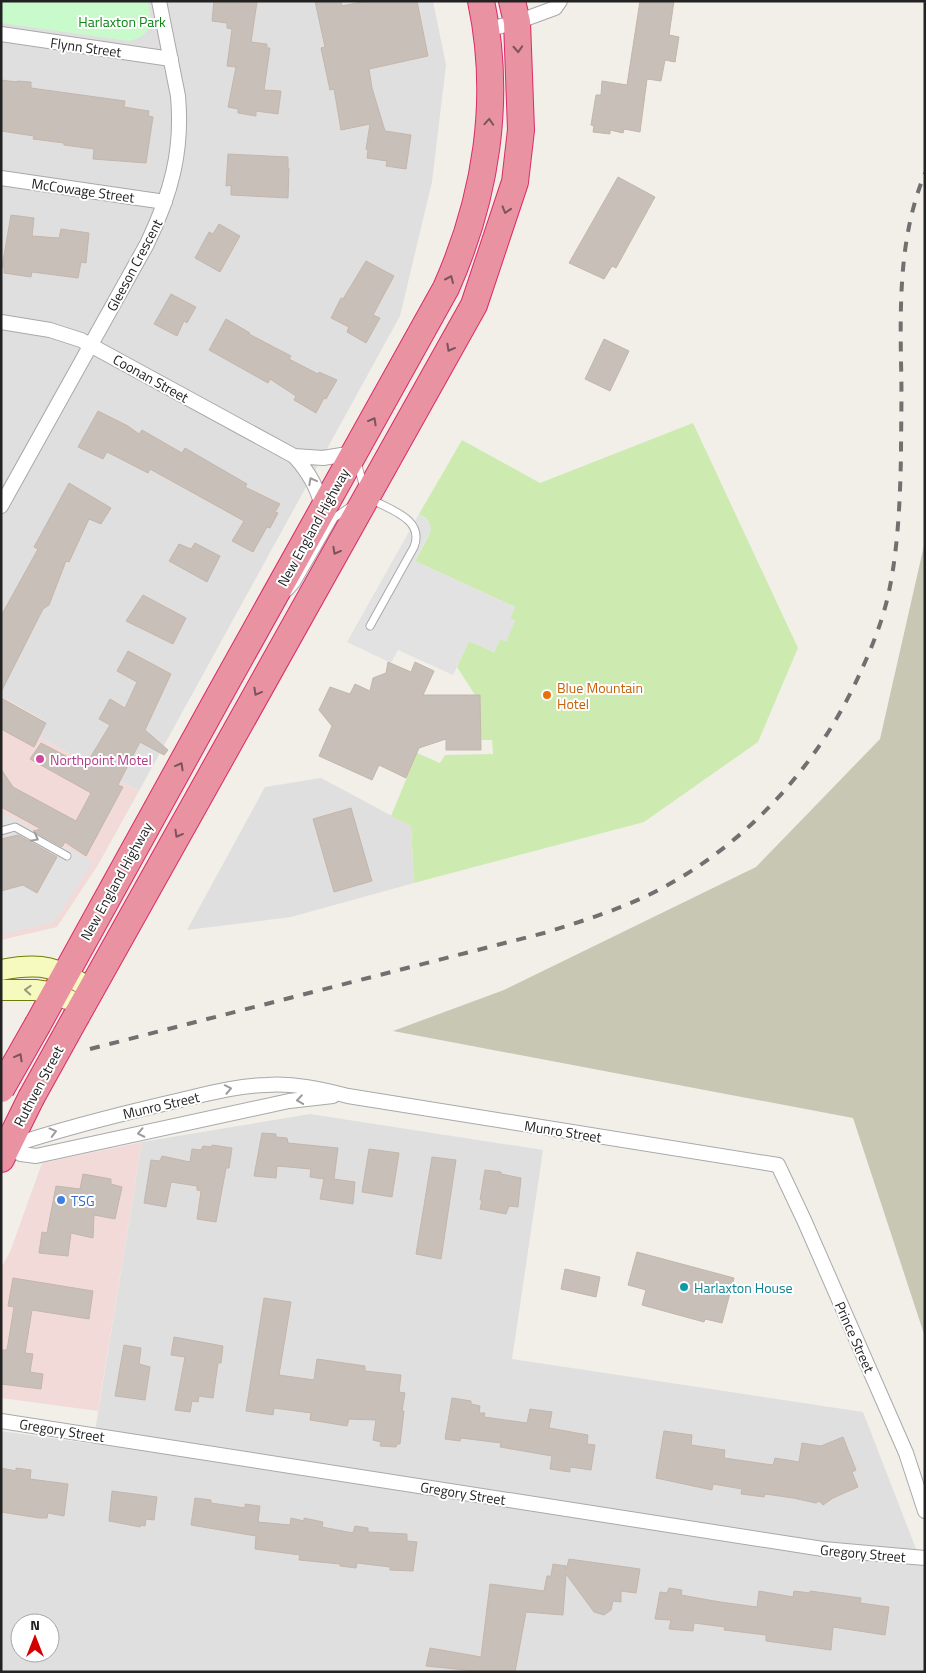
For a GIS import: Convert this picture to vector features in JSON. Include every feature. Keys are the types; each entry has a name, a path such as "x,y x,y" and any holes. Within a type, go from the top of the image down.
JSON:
{"highway":[{"name":"New England Highway","path":"1,1089 446,288 461,252 474,212 487,148 490,64 481,1"},
{"path":"83,1003 474,305 515,182 521,130 514,12"},
{"path":"354,453 363,464 370,466 382,463 390,454"},
{"name":"Ruthven Street","path":"3,1150 83,1003"}],"main road":[{"path":"1,970 39,965 83,1003"},
{"path":"1,990 27,989 61,983"}],"street":[{"name":"Gleeson Crescent","path":"1,506 147,244 173,178 180,128 178,96 159,1"},
{"path":"486,30 514,12 555,8 560,1"},
{"name":"Flynn Street","path":"1,34 171,59"},
{"name":"McCowage Street","path":"1,178 165,202"},
{"name":"Coonan Street","path":"1,322 50,330 90,345 294,456 311,478 318,491 322,511"},
{"name":"Coonan Street","path":"294,456 323,458 354,453"},
{"name":"Munro Street","path":"3,1150 42,1135 127,1112 246,1086 266,1084 308,1087 348,1096 778,1166"},
{"name":"Munro Street","path":"3,1150 36,1156 290,1101 348,1096"},
{"name":"Prince Street","path":"778,1166 804,1220 906,1453 925,1511"},
{"name":"Gregory Street","path":"1,1421 823,1550 925,1558"}],"lane":[{"path":"354,453 367,496 409,520 417,532 417,540 370,626"},
{"path":"263,616 296,584 334,518 367,496"},
{"path":"1,831 15,827 67,856"}],"shaded area":[{"path":"1,1 433,1 446,65 432,182 400,316 139,791 39,737 46,722 1,696"},
{"path":"419,514 429,521 431,530 415,561 515,607 510,618 515,621 506,642 500,639 494,652 469,641 453,675 398,650 391,663 347,642"},
{"path":"925,541 925,1337 853,1118 393,1031 504,990 756,867 880,739"},
{"name":"Northpoint Motel","path":"1,696 46,723 39,737 139,791 98,865 57,927 1,940"},
{"path":"321,778 411,826 414,883 291,917 187,930 265,787"},
{"path":"1,812 93,862 54,922 1,935"},
{"path":"310,1114 543,1150 512,1359 863,1412 925,1572 925,1672 1,1672 1,1431 93,1444 142,1142"},
{"path":"142,1142 98,1411 1,1398 1,1268 10,1252 42,1163"}],"green space":[{"name":"Harlaxton Park","path":"1,1 148,1 150,21 147,31 143,35 129,41 1,23"},
{"name":"Blue Mountain Hotel","path":"693,423 798,648 758,742 644,822 414,883 411,826 391,816 417,753 440,763 445,755 493,754 492,740 481,740 480,695 475,695 457,667 469,641 494,652 500,639 506,641 515,621 510,618 515,607 415,561 429,535 426,518 419,514 462,440 540,483"}],"building":[{"path":"214,1 257,2 251,42 267,44 267,48 270,48 264,90 281,91 278,114 256,111 256,116 238,113 238,109 228,107 236,67 227,66 232,29 227,28 227,23 212,21"},
{"path":"315,1 341,1 342,6 367,1 417,1 428,56 369,69 372,88 385,131 411,135 406,169 386,166 387,161 367,158 368,150 366,149 370,124 341,130 334,89 330,90 321,48 325,47"},
{"path":"640,1 674,1 669,35 679,37 675,62 665,60 661,81 647,79 640,132 624,129 623,133 610,130 610,134 593,132 594,126 591,125 596,95 601,95 602,81 627,85"},
{"path":"1,80 31,82 31,88 125,101 124,107 149,111 148,116 153,117 146,163 93,159 94,149 33,139 34,136 1,131"},
{"path":"228,154 288,157 288,198 231,195 231,185 226,186"},
{"path":"618,177 655,197 616,268 612,266 604,279 569,263"},
{"path":"11,215 34,218 32,236 59,238 61,229 89,233 86,263 81,262 78,278 32,272 31,277 4,273 4,267 2,267"},
{"path":"219,224 240,236 220,272 195,258 209,232 213,234"},
{"path":"366,261 394,276 373,315 380,318 366,343 347,332 349,327 331,318 341,298 343,299"},
{"path":"171,294 196,307 187,323 184,321 177,336 154,324"},
{"path":"226,319 249,334 291,356 289,359 318,374 319,372 337,380 316,413 294,400 296,396 270,379 268,383 209,350"},
{"path":"604,339 629,351 610,391 585,379"},
{"path":"98,411 128,426 139,434 142,430 182,453 185,448 247,484 245,487 280,504 275,512 278,513 270,528 267,527 253,552 232,541 244,521 150,469 148,473 107,452 103,459 78,447"},
{"path":"69,483 111,508 101,524 89,519 69,562 66,561 49,605 43,609 1,692 1,616 38,549 34,547"},
{"path":"195,543 220,556 207,582 169,561 179,544 191,549"},
{"path":"143,595 186,618 173,644 126,621"},
{"path":"128,651 171,674 145,730 168,750 164,755 140,742 118,785 123,787 86,856 65,842 62,847 33,831 41,829 1,807 1,769 13,787 76,821 91,793 30,759 41,743 85,766 110,725 99,719 110,699 125,708 137,682 117,671"},
{"path":"388,662 411,672 415,662 434,671 423,695 480,695 481,750 446,750 446,739 419,748 406,778 379,765 372,780 319,756 332,726 319,710 330,687 350,694 355,684 370,691 373,678 386,673"},
{"path":"1,698 46,723 34,747 1,729"},
{"path":"351,808 372,881 334,892 313,819"},
{"path":"18,835 57,857 37,893 23,885 1,891 1,839"},
{"path":"262,1133 276,1134 276,1137 287,1138 288,1143 338,1148 334,1179 355,1182 353,1204 320,1199 324,1179 310,1177 311,1169 277,1166 276,1178 254,1176"},
{"path":"212,1145 232,1148 229,1168 226,1168 216,1222 197,1219 201,1191 197,1190 197,1186 171,1182 166,1207 144,1203 151,1160 160,1161 162,1156 190,1162 192,1149 201,1150 203,1146 212,1147"},
{"path":"369,1149 399,1153 392,1197 362,1192"},
{"path":"432,1157 456,1160 441,1259 416,1254"},
{"path":"485,1170 501,1172 501,1174 521,1178 518,1207 509,1206 506,1214 480,1209"},
{"path":"83,1174 111,1179 111,1184 122,1187 115,1219 94,1215 93,1238 71,1233 68,1256 39,1253 42,1232 47,1233 56,1186 80,1189"},
{"name":"Harlaxton House","path":"637,1252 734,1278 722,1323 705,1319 704,1322 642,1305 646,1290 628,1285"},
{"path":"565,1269 600,1277 596,1297 561,1289"},
{"path":"13,1278 93,1291 89,1319 32,1310 25,1353 33,1354 30,1372 43,1374 41,1389 1,1384 1,1350 7,1350 14,1307 8,1306"},
{"path":"264,1298 291,1302 279,1375 314,1380 317,1359 365,1366 365,1371 401,1375 399,1392 405,1393 400,1444 397,1444 396,1447 380,1446 381,1442 373,1440 376,1420 349,1419 347,1426 310,1420 311,1413 274,1408 273,1415 246,1411"},
{"path":"174,1337 223,1346 221,1363 218,1363 213,1398 199,1396 198,1402 192,1401 190,1412 175,1410 185,1357 171,1355"},
{"path":"124,1345 141,1348 139,1364 150,1367 145,1400 115,1396"},
{"path":"452,1398 471,1401 471,1404 480,1406 479,1413 485,1413 484,1417 527,1423 530,1409 552,1412 549,1428 588,1435 587,1444 595,1445 591,1470 570,1467 570,1472 550,1469 552,1456 500,1447 501,1443 461,1438 460,1441 445,1439"},
{"path":"664,1431 692,1435 691,1445 725,1450 724,1458 773,1465 775,1458 799,1462 802,1443 821,1446 843,1437 856,1470 852,1472 858,1487 833,1498 823,1505 819,1501 816,1503 765,1494 764,1497 741,1494 742,1489 713,1484 712,1490 656,1478"},
{"path":"1,1468 16,1471 16,1468 31,1470 30,1479 68,1484 64,1516 48,1513 47,1518 39,1518 1,1512"},
{"path":"112,1491 157,1497 154,1520 146,1519 145,1526 141,1525 140,1527 109,1521"},
{"path":"195,1498 211,1500 211,1503 245,1508 245,1504 260,1506 258,1522 290,1525 291,1518 304,1521 304,1518 323,1522 322,1527 353,1533 355,1526 368,1528 368,1532 407,1534 407,1541 417,1542 413,1571 390,1570 390,1567 357,1563 356,1568 340,1566 340,1564 299,1560 300,1555 255,1549 256,1536 191,1525"},
{"path":"569,1559 640,1569 636,1593 621,1591 621,1602 613,1601 611,1610 604,1615 594,1612 566,1574 563,1615 526,1612 515,1672 485,1672 426,1666 430,1648 481,1657 490,1584 544,1591 547,1576 551,1576 553,1564 566,1566 566,1570"},
{"path":"669,1588 682,1590 681,1595 757,1607 759,1591 793,1597 794,1591 810,1593 810,1591 861,1598 860,1603 889,1607 885,1635 833,1627 831,1650 766,1641 766,1635 724,1630 725,1627 694,1623 693,1631 669,1629 671,1620 655,1619 660,1592 667,1593"}],"railway":[{"path":"90,1049 544,933 606,913 652,894 698,867 728,845 781,794 805,766 845,704 873,644 888,596 896,544 900,491 903,266 911,219 925,173"}],"place":[{"name":"Blue Mountain Hotel","path":"547,695"},
{"name":"Northpoint Motel","path":"40,759"},
{"name":"TSG","path":"61,1200"},
{"name":"Harlaxton House","path":"684,1287"}]}
